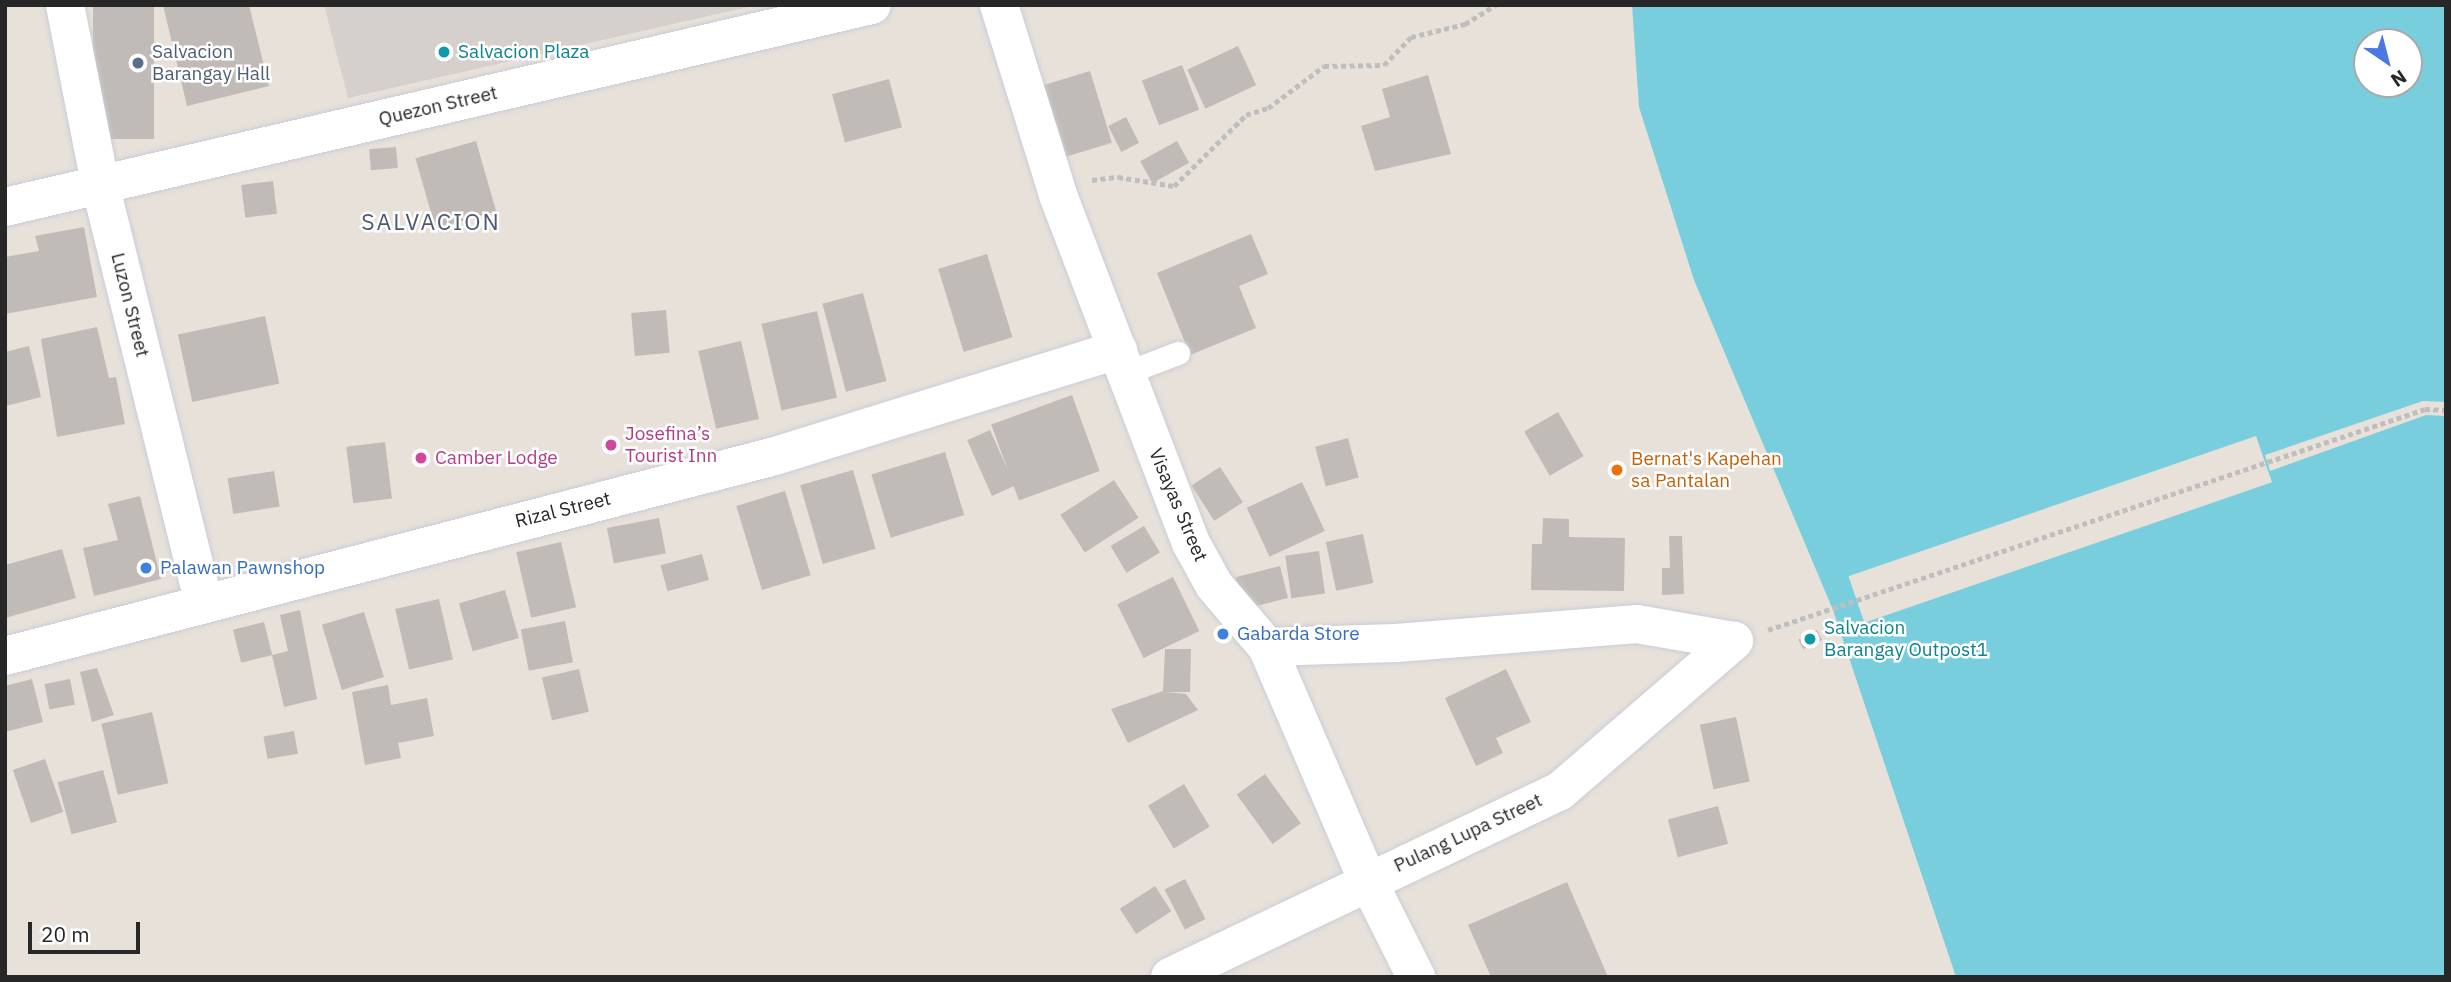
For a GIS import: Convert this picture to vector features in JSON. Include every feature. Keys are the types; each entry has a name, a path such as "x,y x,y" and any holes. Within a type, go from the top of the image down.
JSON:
{"street":[{"name":"Luzon Street","path":"65,5 100,184 204,603"},
{"name":"Quezon Street","path":"5,207 872,5"},
{"name":"Visayas Street","path":"999,5 1058,195 1191,543 1214,585 1267,647 1367,879 1416,977"},
{"name":"Rizal Street","path":"5,656 775,456 1120,362"},
{"path":"1267,647 1396,643 1637,624 1734,641"},
{"name":"Pulang Lupa Street","path":"1170,977 1367,879 1560,791 1734,641"}],"lane":[{"path":"1120,362 1178,353"}],"path":[{"path":"1058,195 1076,183 1118,177 1174,186 1246,115 1268,108 1324,66 1384,65 1411,37 1465,23 1496,5"},
{"path":"1734,641 2424,409 2446,410"}],"shaded area":[{"name":"Salvacion Plaza","path":"324,5 757,5 348,98"}],"water":[{"path":"1632,5 2446,5 2446,977 1956,977 1833,610 1694,280 1639,107"}],"pier":[{"path":"2423,401 2446,402 2446,416 2426,415 2270,471 2265,455"},
{"path":"2256,436 2272,482 1864,623 1848,576"}],"building":[{"name":"Salvacion Barangay Hall","path":"93,5 154,5 154,139 93,139"},
{"path":"163,5 249,5 269,86 187,106"},
{"path":"1238,46 1256,85 1205,109 1187,70"},
{"path":"1182,65 1199,110 1159,125 1142,80"},
{"path":"1090,71 1112,143 1065,157 1043,85"},
{"path":"1428,75 1451,154 1375,171 1361,126 1390,117 1382,89"},
{"path":"889,79 902,127 845,143 832,94"},
{"path":"1126,117 1139,143 1121,152 1108,126"},
{"path":"476,141 496,211 436,229 415,158"},
{"path":"1177,141 1189,163 1152,183 1140,161"},
{"path":"396,147 398,168 371,170 369,149"},
{"path":"273,181 277,214 245,218 241,185"},
{"path":"84,227 97,297 5,314 5,257 39,251 35,236"},
{"path":"1251,234 1268,274 1239,286 1256,328 1190,355 1157,273"},
{"path":"987,254 1012,337 964,352 938,269"},
{"path":"863,293 887,381 846,392 822,304"},
{"path":"666,310 670,353 635,356 631,313"},
{"path":"817,311 837,398 781,411 761,324"},
{"path":"265,316 279,383 192,402 178,335"},
{"path":"97,327 109,378 116,377 125,424 57,437 41,339"},
{"path":"741,341 759,419 716,429 698,351"},
{"path":"29,346 41,397 6,406 5,352"},
{"path":"1072,395 1100,471 1019,501 991,424"},
{"path":"1558,412 1584,456 1550,476 1524,432"},
{"path":"990,430 1015,486 992,496 967,440"},
{"path":"1348,438 1359,478 1326,486 1315,447"},
{"path":"385,442 392,499 353,503 346,447"},
{"path":"945,452 964,515 891,538 871,475"},
{"path":"1220,467 1243,502 1214,521 1191,486"},
{"path":"853,470 876,549 823,564 800,485"},
{"path":"274,471 280,507 233,514 228,478"},
{"path":"1114,480 1139,518 1085,553 1060,515"},
{"path":"1302,482 1325,531 1270,557 1247,508"},
{"path":"785,491 811,575 762,590 736,506"},
{"path":"140,496 161,579 94,596 83,548 118,540 108,504"},
{"path":"659,518 666,553 614,563 607,528"},
{"path":"1543,518 1569,519 1569,537 1625,538 1624,591 1531,590 1532,544 1542,544"},
{"path":"1144,526 1160,553 1127,573 1111,546"},
{"path":"1363,534 1373,583 1336,591 1326,542"},
{"path":"1669,536 1682,536 1684,594 1662,595 1662,568 1670,568"},
{"path":"561,542 576,607 531,618 516,552"},
{"path":"62,549 76,598 5,618 5,565"},
{"path":"1319,551 1325,594 1291,598 1285,556"},
{"path":"702,554 709,580 667,591 660,565"},
{"path":"1280,566 1288,598 1243,609 1235,577"},
{"path":"1173,577 1199,631 1144,658 1117,604"},
{"path":"505,590 519,638 473,651 459,603"},
{"path":"439,599 453,659 409,670 395,609"},
{"path":"300,610 317,699 284,707 272,655 288,651 280,615"},
{"path":"364,612 384,677 342,690 322,625"},
{"path":"565,621 573,662 529,671 521,630"},
{"path":"264,622 272,655 241,663 233,630"},
{"name":"Salvacion Barangay Outpost1","path":"1817,630 1822,640 1803,649 1798,640"},
{"path":"1165,649 1191,649 1190,692 1166,692 1186,694 1198,710 1128,743 1111,709 1163,691"},
{"path":"97,668 114,715 92,722 80,672"},
{"path":"579,669 589,712 552,720 542,678"},
{"path":"1506,669 1531,722 1496,738 1503,753 1476,766 1445,698"},
{"path":"32,679 43,722 5,732 5,686"},
{"path":"70,679 75,705 49,709 44,684"},
{"path":"388,685 391,705 427,698 434,736 398,743 401,758 365,765 352,692"},
{"path":"152,712 168,783 118,795 101,724"},
{"path":"1736,717 1750,782 1714,789 1700,725"},
{"path":"294,731 298,754 267,759 263,736"},
{"path":"45,759 63,812 31,823 13,770"},
{"path":"103,770 117,822 72,834 58,782"},
{"path":"1265,774 1301,823 1273,844 1237,795"},
{"path":"1184,784 1210,827 1174,848 1148,806"},
{"path":"1718,806 1728,844 1678,857 1668,819"},
{"path":"1185,879 1205,919 1185,930 1165,889"},
{"path":"1567,882 1608,977 1491,977 1468,925"},
{"path":"1155,886 1171,911 1136,934 1120,909"}],"place":[{"name":"Salvacion Plaza","path":"444,52"},
{"name":"Salvacion Barangay Hall","path":"138,63"},
{"name":"Josefina’s Tourist Inn","path":"611,445"},
{"name":"Camber Lodge","path":"421,458"},
{"name":"Bernat's Kapehan sa Pantalan","path":"1617,470"},
{"name":"Palawan Pawnshop","path":"146,568"},
{"name":"Gabarda Store","path":"1223,634"},
{"name":"Salvacion Barangay Outpost1","path":"1810,639"}],"district":[{"name":"SALVACION","path":"431,221"}]}
